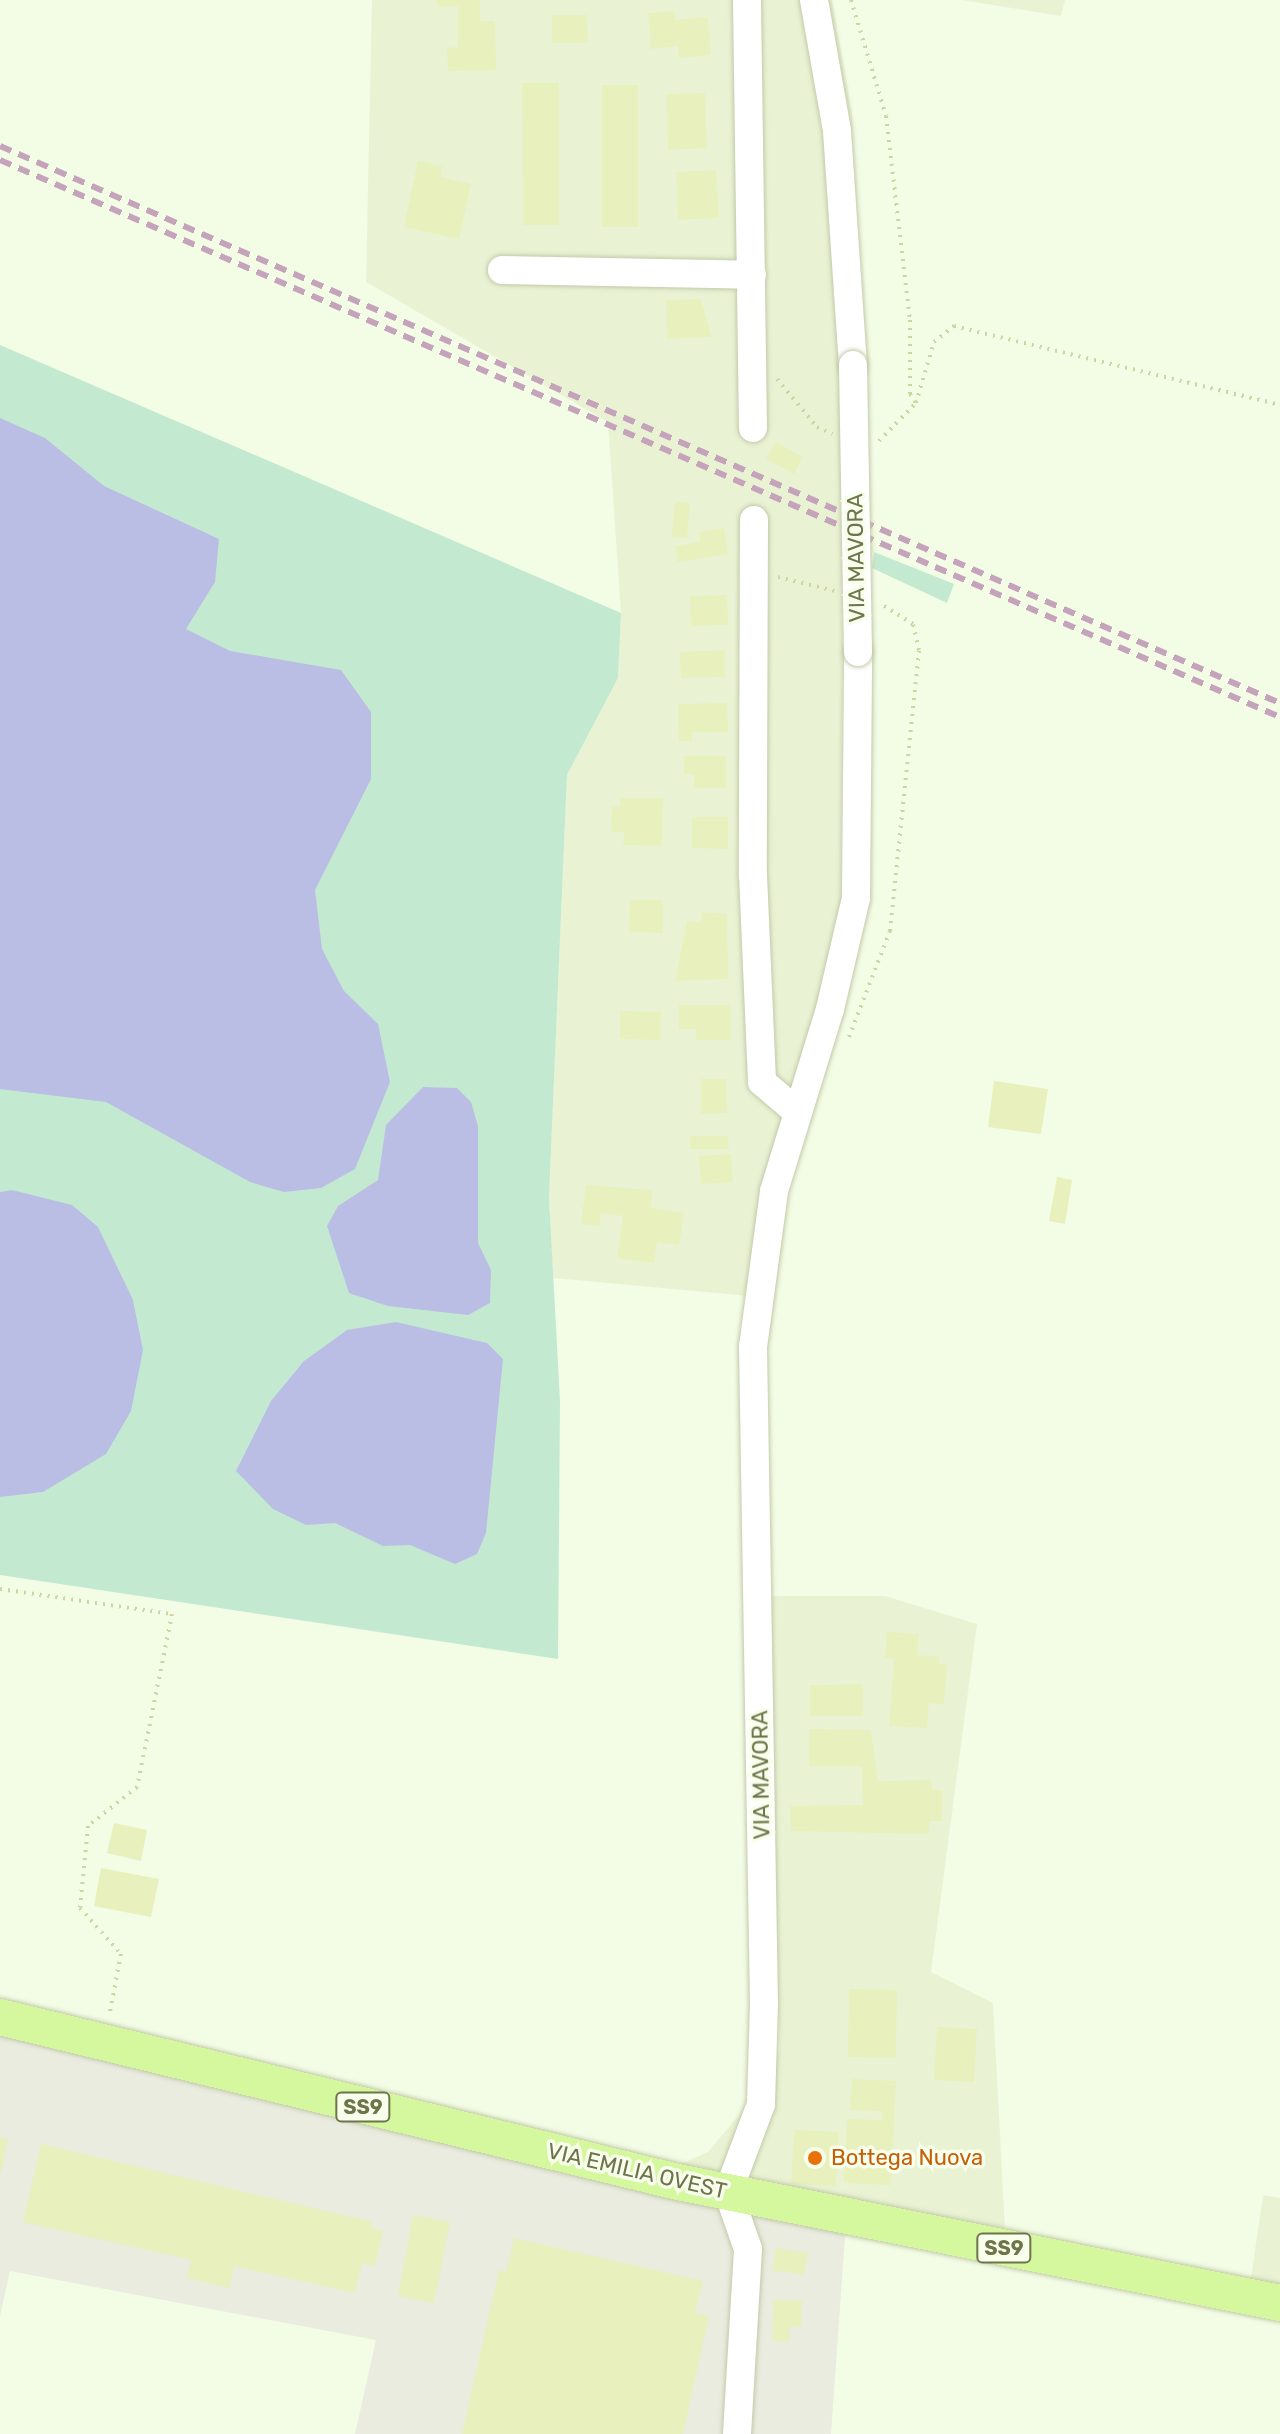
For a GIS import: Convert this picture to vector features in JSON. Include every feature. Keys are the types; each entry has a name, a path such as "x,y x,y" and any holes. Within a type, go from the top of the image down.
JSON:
{"main road":[{"name":"VIA EMILIA OVEST","path":"0,2017 728,2192 1280,2303"}],"street":[{"path":"747,0 753,428"},
{"name":"VIA MAVORA","path":"728,2192 761,2104 770,2000 769,1722 753,1347 762,1257 795,1110 830,1009 856,898 858,652 853,365 837,131 814,0"},
{"path":"502,270 752,275"},
{"path":"754,520 753,875 762,1082 795,1110"},
{"path":"728,2192 748,2249 737,2434"}],"path":[{"path":"851,0 891,147 910,320 910,394 916,403"},
{"path":"966,327 1280,405"},
{"path":"845,1048 890,931 919,650 913,624 876,602"},
{"path":"0,1589 172,1614 137,1787 88,1826 80,1908 121,1954 105,2043"}],"shaded area":[{"path":"372,0 832,0 852,113 855,274 843,396 841,925 749,1296 553,1278 549,1197 567,775 618,678 621,613 608,422 366,282"},
{"path":"961,0 1065,0 1061,16"},
{"path":"0,345 621,613 618,678 567,775 549,1197 560,1401 558,1659 0,1575"},
{"path":"874,552 954,584 947,603 872,568"},
{"path":"761,1596 885,1596 977,1624 931,1972 993,2003 1006,2248 674,2167 708,2152 744,2109 780,2050"},
{"path":"0,2004 846,2222 831,2434 355,2434 376,2340 10,2271 0,2316"},
{"path":"1263,2195 1280,2198 1280,2291 1250,2285"}],"water":[{"path":"0,418 45,438 104,486 219,539 215,582 186,629 230,651 341,670 371,712 371,779 315,890 322,949 344,991 378,1024 390,1082 355,1169 321,1188 284,1192 250,1182 106,1102 0,1089"},
{"path":"423,1087 457,1088 471,1102 478,1126 478,1243 491,1270 490,1303 468,1315 388,1306 349,1293 327,1226 338,1206 378,1180 386,1125"},
{"path":"12,1190 72,1205 98,1227 133,1300 143,1350 131,1411 106,1454 43,1492 0,1497 0,1192"},
{"path":"396,1322 487,1343 503,1359 486,1533 477,1554 455,1564 410,1545 383,1546 335,1523 306,1525 273,1509 236,1471 271,1401 304,1361 347,1330"}],"building":[{"path":"437,0 480,0 480,21 495,21 496,70 448,71 447,48 458,47 458,6 437,7"},
{"path":"675,11 675,20 708,17 711,55 679,58 678,46 651,49 648,13"},
{"path":"552,15 587,15 588,43 552,43"},
{"path":"522,83 559,83 559,225 523,225"},
{"path":"602,85 638,85 638,227 602,227"},
{"path":"705,93 707,148 668,150 666,94"},
{"path":"418,161 442,166 440,177 471,184 459,239 404,227"},
{"path":"716,170 719,218 678,220 676,172"},
{"path":"701,299 711,337 667,339 666,300"},
{"path":"775,442 803,457 794,474 766,459"},
{"path":"675,502 690,503 687,538 672,536"},
{"path":"724,528 728,554 678,562 675,546 700,542 699,532"},
{"path":"727,595 728,625 691,626 690,596"},
{"path":"725,650 725,677 681,678 680,652"},
{"path":"727,703 728,732 692,732 692,741 679,741 678,704"},
{"path":"684,756 726,756 726,788 694,788 694,774 684,774"},
{"path":"620,798 663,798 662,846 623,845 624,832 611,832 612,807 620,807"},
{"path":"692,817 728,817 728,849 692,848"},
{"path":"630,900 663,900 663,933 629,932"},
{"path":"702,912 727,914 728,979 675,981 687,921 701,922"},
{"path":"679,1005 731,1005 731,1040 696,1040 696,1029 679,1029"},
{"path":"620,1011 661,1012 661,1040 620,1039"},
{"path":"701,1079 726,1079 727,1113 701,1114"},
{"path":"994,1081 1048,1089 1041,1134 988,1127"},
{"path":"690,1136 728,1136 729,1149 690,1149"},
{"path":"731,1154 733,1182 701,1184 699,1156"},
{"path":"1057,1177 1072,1180 1065,1224 1049,1221"},
{"path":"586,1185 653,1190 651,1208 684,1213 679,1245 657,1242 654,1263 617,1258 623,1216 601,1213 599,1226 581,1224"},
{"path":"887,1632 919,1634 917,1655 940,1657 939,1664 947,1664 944,1704 929,1703 927,1728 889,1726 894,1659 885,1658"},
{"path":"863,1684 863,1716 810,1716 810,1685"},
{"path":"809,1729 871,1730 878,1781 931,1780 932,1790 942,1790 942,1821 929,1821 929,1834 791,1831 790,1806 863,1805 862,1766 809,1766"},
{"path":"114,1823 147,1830 141,1861 107,1853"},
{"path":"101,1868 159,1879 151,1917 94,1906"},
{"path":"849,1989 897,1990 896,2058 848,2057"},
{"path":"937,2027 977,2029 974,2082 934,2080"},
{"path":"852,2079 896,2081 891,2185 844,2183 847,2119 882,2120 882,2111 850,2110"},
{"name":"Bottega Nuova","path":"794,2130 839,2132 836,2186 791,2184"},
{"path":"0,2137 8,2139 1,2173 0,2173"},
{"path":"41,2144 373,2222 371,2228 383,2231 375,2266 362,2263 355,2293 234,2266 229,2288 187,2278 191,2260 23,2222"},
{"path":"413,2215 450,2222 434,2303 398,2296"},
{"path":"514,2238 703,2281 695,2313 709,2316 683,2434 462,2434 499,2270 506,2272"},
{"path":"776,2248 808,2253 804,2275 772,2270"},
{"path":"774,2300 802,2301 801,2327 790,2327 789,2342 772,2341"}],"railway":[{"path":"0,146 1280,703"},
{"path":"0,160 1280,717"}],"place":[{"name":"Bottega Nuova","path":"815,2158"}]}
